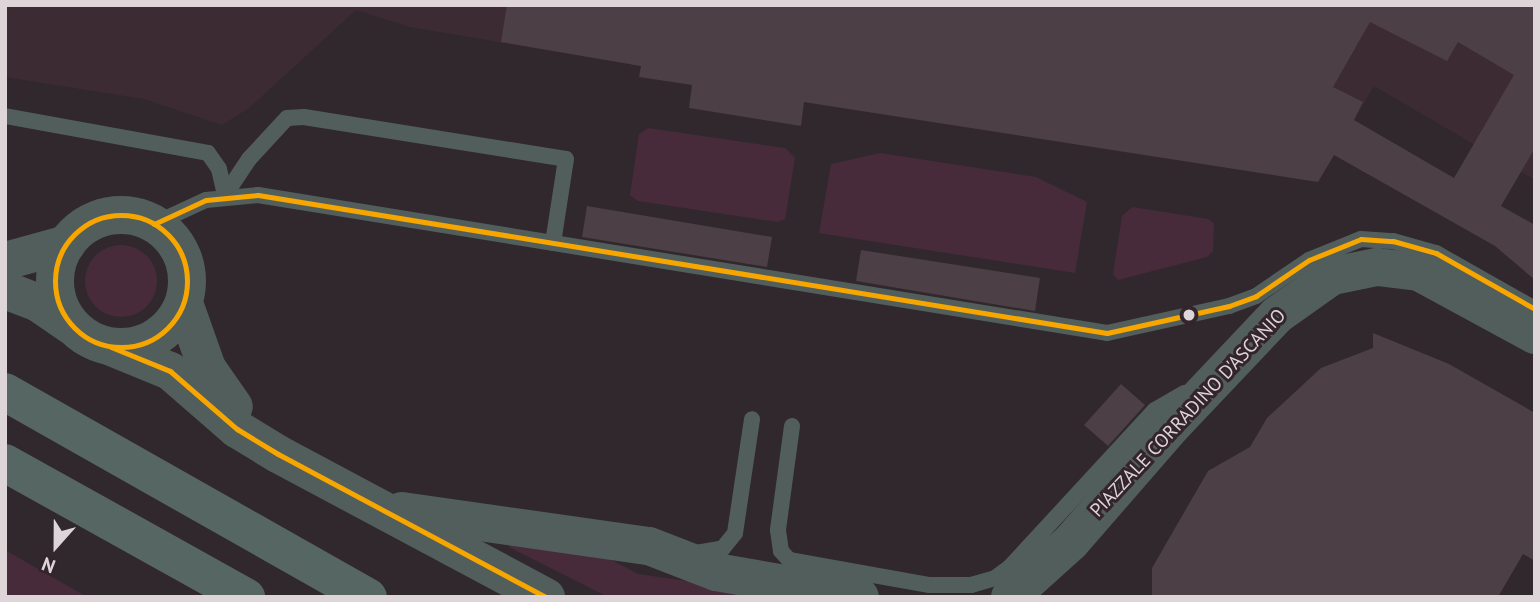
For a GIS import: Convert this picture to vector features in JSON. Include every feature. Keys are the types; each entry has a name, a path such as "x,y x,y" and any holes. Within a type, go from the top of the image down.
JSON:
{"highway":[{"path":"5,392 368,597"},
{"path":"5,463 246,597"},
{"path":"118,527 220,597"}],"street":[{"path":"72,326 60,307 54,285 57,263 67,244 80,229 106,217 127,215 154,224 175,243 183,258 187,276 184,303 172,323 155,338 134,346 111,346"},
{"path":"5,261 67,244"},
{"path":"1433,264 1535,335"},
{"name":"PIAZZALE CORRADINO D'ASCANIO","path":"1010,597 1071,542 1223,371 1290,303 1332,276 1377,267 1433,264"},
{"path":"5,290 37,302 89,340 111,346 170,371 237,429 278,454 545,597"},
{"path":"184,303 212,376 278,454"},
{"path":"380,509 660,551 716,572 860,597"}],"lane":[{"path":"5,116 208,153 219,169 225,195"},
{"path":"225,195 249,159 288,118 304,117 566,159 553,243"},
{"name":"PIAZZALE CORRADINO D'ASCANIO","path":"154,224 225,195 258,195 1107,333 1229,306 1256,296 1309,260 1361,239 1393,240 1433,264"},
{"path":"1433,264 1535,309"},
{"path":"792,426 778,530 781,551 789,560 930,585 971,585 995,578 1009,568 1155,410 1223,371"},
{"path":"660,551 708,553 732,539 752,419"}],"shaded area":[{"path":"5,5 1535,5 1535,180 1374,86 1318,182 820,105 641,66 410,27 356,10 249,108 222,125 144,99 5,77"},
{"path":"648,128 785,148 795,158 785,219 778,222 638,201 630,195 639,134"},
{"path":"880,153 1036,177 1087,202 1075,273 819,233 831,164"},
{"path":"1132,207 1208,219 1214,223 1213,251 1207,257 1118,280 1113,274 1122,216"},
{"path":"121,245 141,251 151,261 157,281 151,301 141,311 121,317 101,311 91,301 85,281 91,261 101,251"},
{"path":"512,540 594,551 638,574 797,597 608,597 509,547"},
{"path":"5,550 87,597 5,597"}],"building":[{"path":"507,5 1535,5 1535,148 1501,206 1535,225 1535,280 1495,246 1334,155 1318,182 804,102 801,126 689,108 692,85 639,77 641,66 501,42","holes":["1370,22 1447,61 1458,42 1514,75 1454,178 1354,120 1363,102 1333,87"]},
{"path":"587,206 772,237 767,267 582,237"},
{"path":"861,250 1040,278 1035,311 856,281"},
{"path":"1373,333 1449,364 1535,413 1535,561 1523,554 1498,597 1152,597 1152,568 1208,471 1250,447 1267,418 1321,368 1373,348"},
{"path":"1121,384 1145,405 1108,446 1084,425"}],"transit line":[{"path":"154,224 206,200 258,195 1107,333 1229,306 1256,296 1309,260 1361,239 1393,241 1436,253 1535,309"},
{"path":"121,215 146,220 168,234 182,256 187,281 182,306 168,328 146,342 121,347 96,342 74,328 60,306 55,281 60,256 74,234 96,220 121,215"},
{"path":"111,347 170,371 237,429 278,454 546,597"}]}
